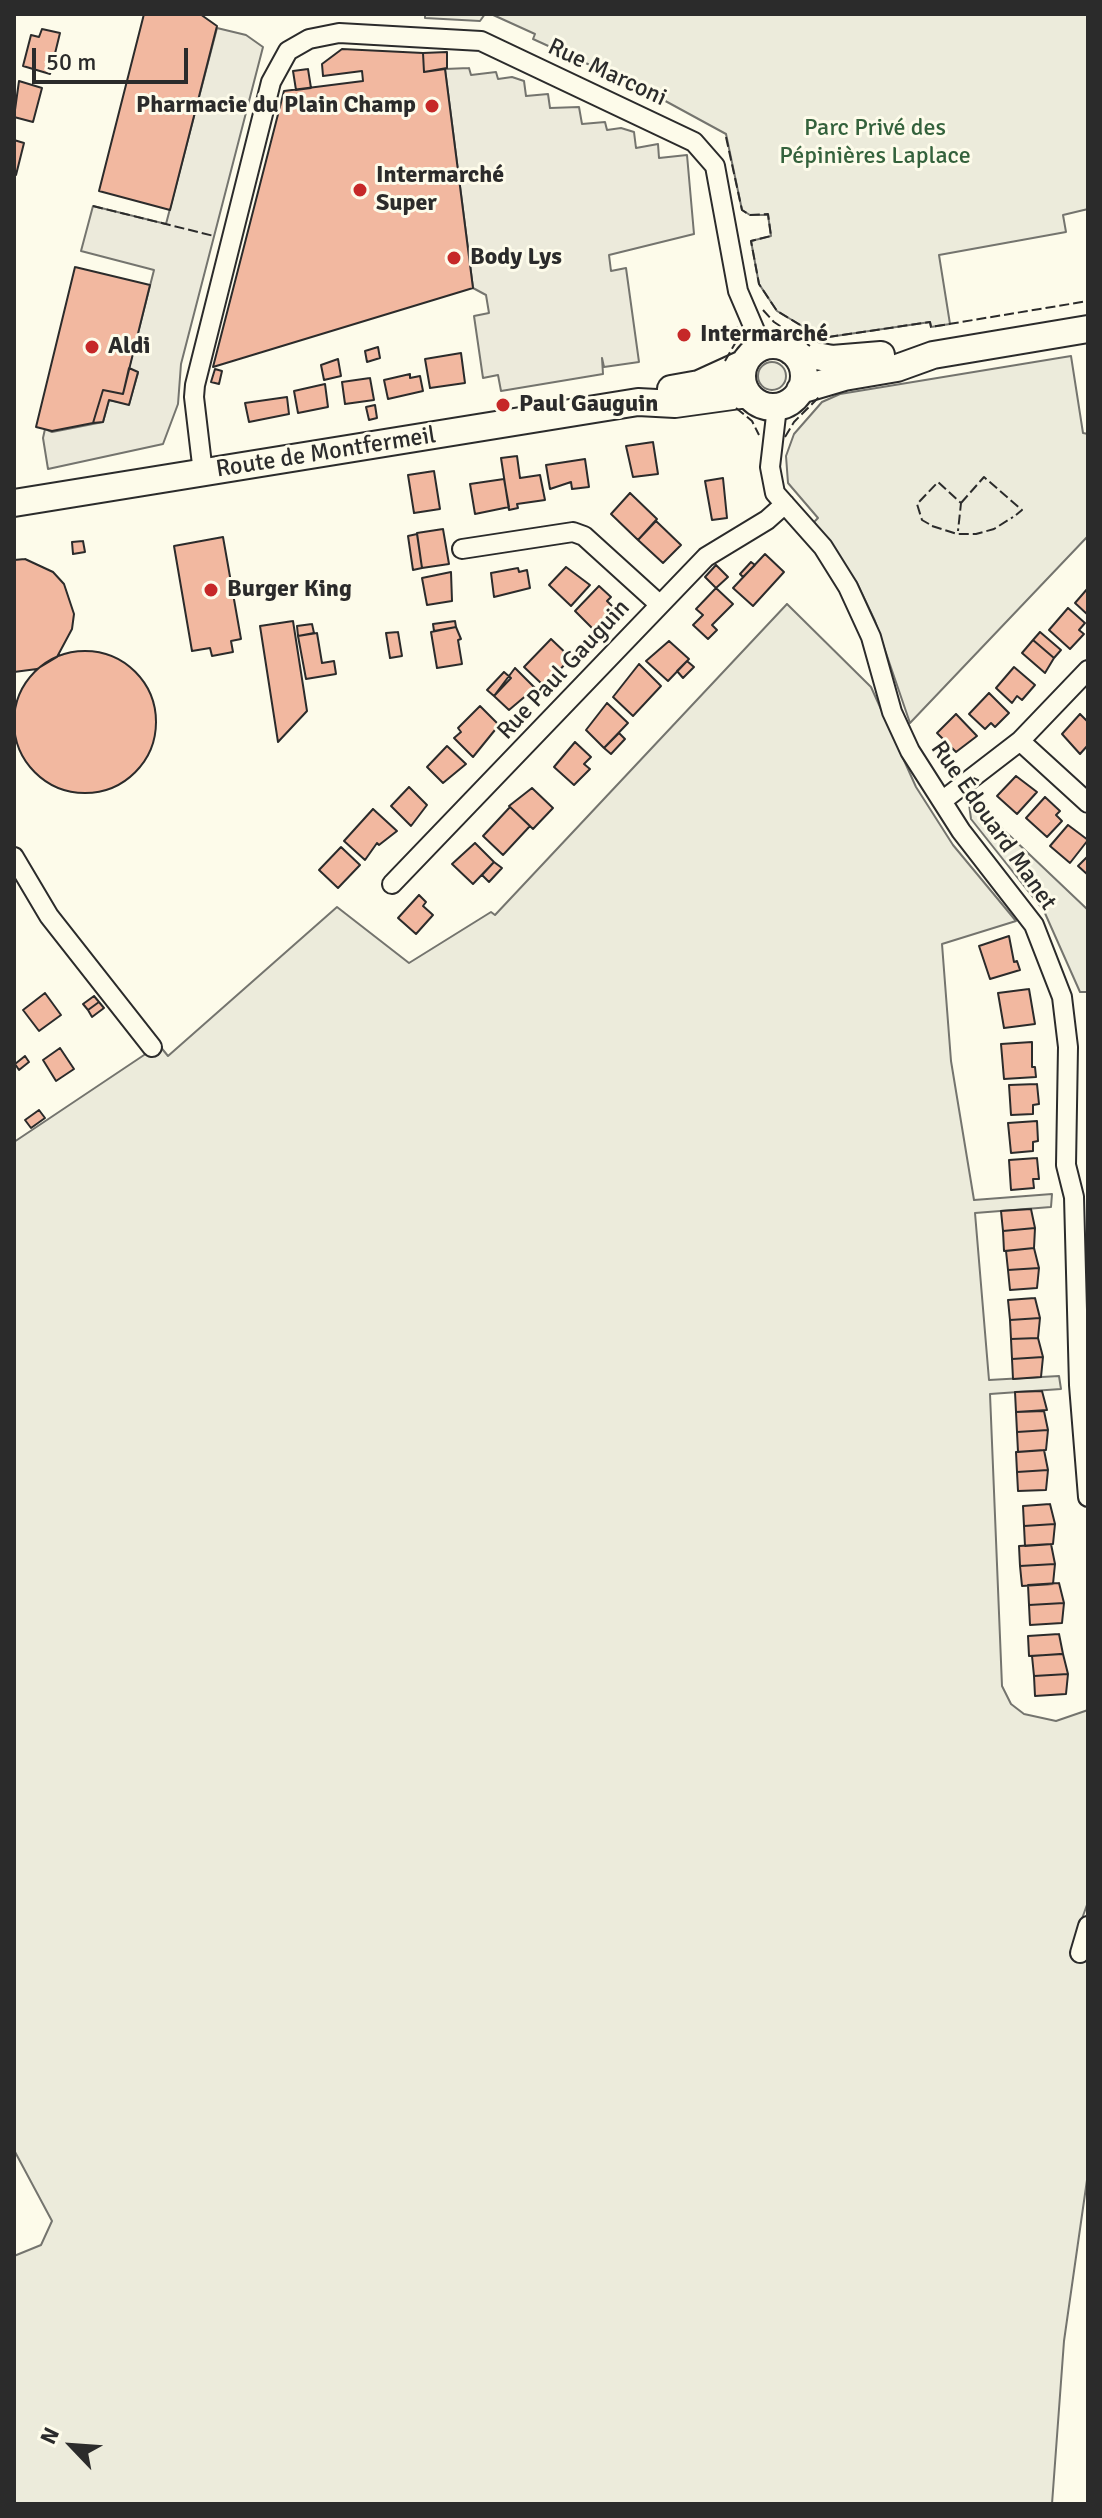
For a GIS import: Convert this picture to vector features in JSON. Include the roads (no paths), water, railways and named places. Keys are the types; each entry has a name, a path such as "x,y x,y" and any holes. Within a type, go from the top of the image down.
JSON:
{"main road":[{"path":"800,390 844,377 897,368 933,355 1088,329"},
{"path":"791,351 801,364 800,390 795,398 777,407 760,405 747,394 742,384 754,355 781,346 832,359 896,353 933,355"},
{"name":"Route de Montfermeil","path":"14,503 638,402 669,390 699,384 754,355"},
{"name":"Route de Montfermeil","path":"638,402 675,404 747,394"}],"street":[{"name":"Rue Marconi","path":"203,473 195,385 271,82 288,51 309,39 339,33 481,41 694,142 715,166 738,291 754,355"},
{"name":"Rue Édouard Manet","path":"777,407 771,478 775,493 823,547 848,587 871,637 896,721 942,801 1023,907 1054,972 1066,1021 1066,1165 1081,1197 1088,1497"},
{"name":"Rue Paul Gauguin","path":"392,884 706,557 767,520 785,504"},
{"path":"462,549 568,531 577,533 659,604"},
{"path":"942,801 1020,741 1088,670"},
{"path":"1020,741 1088,803"},
{"path":"15,863 49,916 152,1047"},
{"path":"1080,1953 1088,1926"}],"place":[{"name":"Pharmacie du Plain Champ","path":"432,106"},
{"name":"Intermarché Super","path":"360,190"},
{"name":"Body Lys","path":"454,258"},
{"name":"Intermarché","path":"684,335"},
{"name":"Aldi","path":"92,347"},
{"name":"Paul Gauguin","path":"503,405"},
{"name":"Burger King","path":"211,590"}],"park label":[{"name":"Parc Privé des Pépinières Laplace","path":"875,143"}]}
